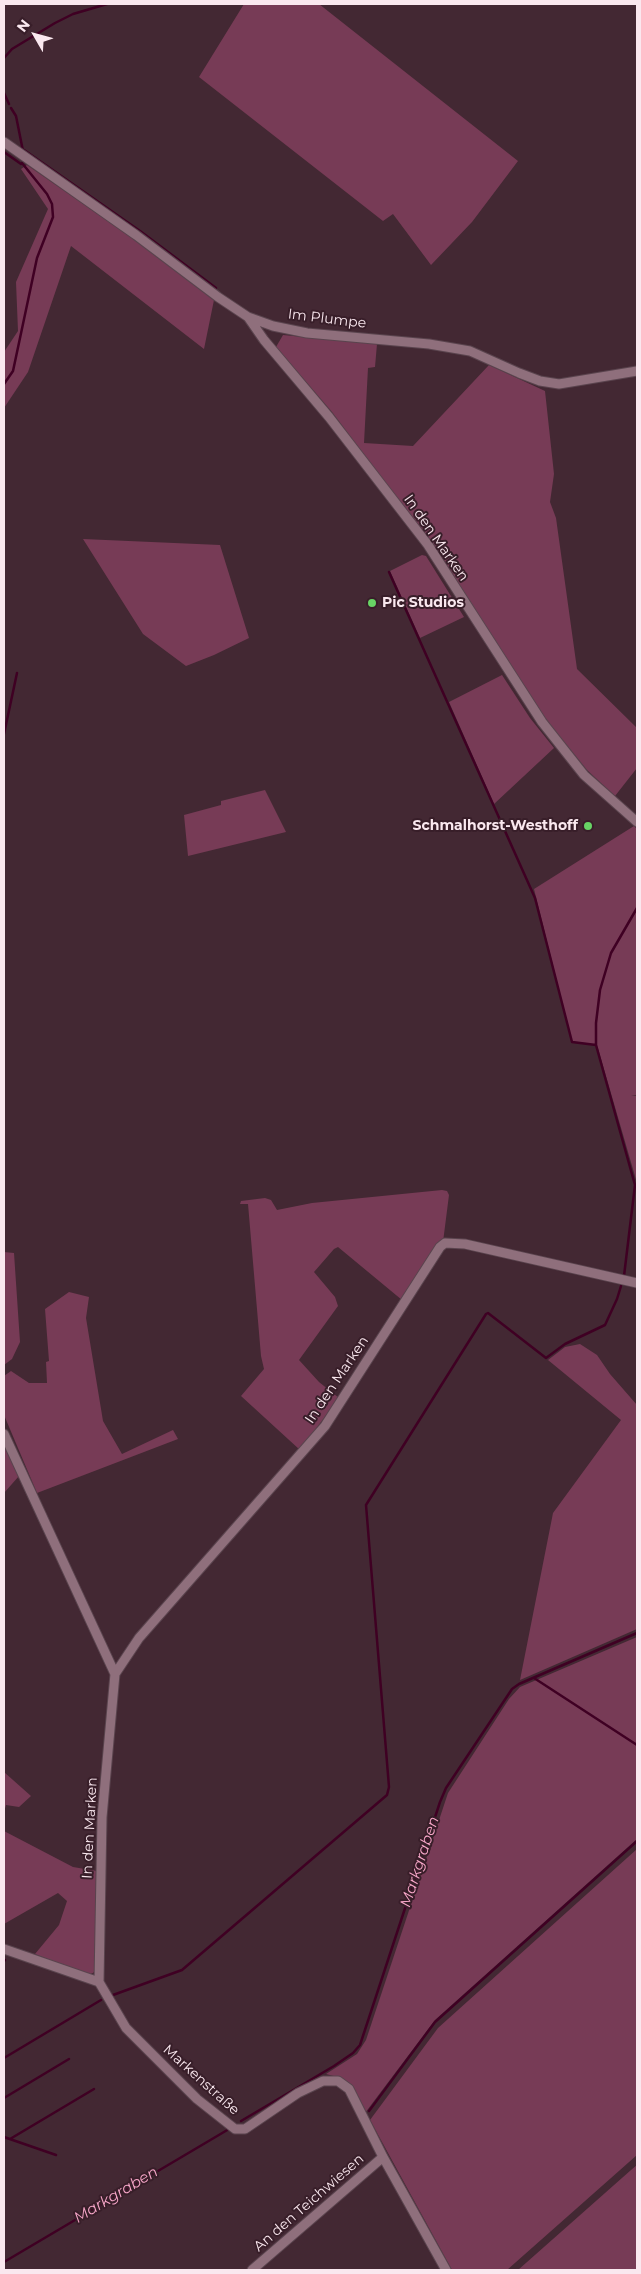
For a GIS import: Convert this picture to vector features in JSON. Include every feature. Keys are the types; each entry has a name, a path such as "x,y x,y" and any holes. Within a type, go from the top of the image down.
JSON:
{"street":[{"name":"Im Plumpe","path":"4,142 248,317 273,326 307,333 429,344 470,351 526,376 540,381 559,384 637,371"},
{"name":"In den Marken","path":"248,317 264,340 329,417 428,545 542,722 584,775 637,822"},
{"path":"264,340 273,326"},
{"name":"In den Marken","path":"99,1982 102,1817 115,1674 139,1638 325,1426 440,1247 446,1243 465,1244 637,1283"},
{"path":"4,1434 115,1674"},
{"path":"4,1949 99,1982"},
{"name":"Markenstraße","path":"99,1982 126,2028 197,2099 235,2129 245,2129 298,2093 323,2082 338,2081 348,2089 383,2157 446,2270"},
{"name":"An den Teichwiesen","path":"252,2270 383,2157"}],"shaded area":[{"path":"244,4 319,4 518,161 472,222 431,265 393,214 383,221 199,77"},
{"path":"27,165 134,239 214,300 204,349 71,246 28,372 4,408 4,352 18,331 16,282 48,209 21,169"},
{"path":"283,335 377,344 375,367 368,368 364,443 413,446 489,365 545,391 554,474 550,502 556,518 577,669 637,728 637,768 615,796 587,770 547,721 430,543 332,412 276,347"},
{"path":"83,539 220,545 249,638 186,666 143,634"},
{"path":"422,555 426,556 464,617 420,638 390,571"},
{"path":"502,675 530,718 554,748 494,804 449,702"},
{"path":"265,790 286,832 188,856 184,815 221,805 221,801"},
{"path":"634,826 637,829 637,1095 631,1096 637,1096 637,1183 597,1045 572,1042 534,889"},
{"path":"447,1191 449,1195 443,1242 434,1248 402,1300 338,1247 334,1249 314,1272 335,1297 338,1306 299,1360 319,1382 339,1398 300,1450 241,1396 264,1369 261,1356 248,1204 240,1204 241,1201 265,1198 271,1200 277,1210 312,1203"},
{"path":"4,1252 14,1253 20,1342 12,1359 4,1365"},
{"path":"69,1292 89,1297 86,1318 103,1421 122,1454 173,1430 178,1439 37,1493 4,1415 4,1376 11,1371 29,1383 47,1383 46,1362 49,1361 45,1309"},
{"path":"580,1344 597,1355 610,1374 637,1405 637,1629 520,1680 553,1513 621,1420 548,1360 565,1347"},
{"path":"4,1442 19,1476 4,1493"},
{"path":"637,1637 637,1839 435,2020 365,2113 341,2078 326,2074 357,2054 366,2040 448,1793 509,1699 520,1687"},
{"path":"4,1772 31,1796 19,1807 6,1805 4,1812"},
{"path":"4,1831 73,1867 97,1871 97,1968 93,1973 87,1975 35,1954 59,1925 67,1901 58,1893 4,1924"},
{"path":"637,1849 637,2155 507,2270 452,2270 370,2120 438,2028"},
{"path":"637,2165 637,2270 518,2270 631,2170"}],"waterway":[{"path":"4,58 12,49 55,23 73,14 107,4"},
{"path":"4,93 9,104"},
{"path":"11,108 16,116 23,151"},
{"path":"24,150 140,231 216,288"},
{"path":"4,152 21,164"},
{"path":"4,384 13,371 37,258 53,217 52,204 47,194 22,163"},
{"path":"389,572 535,898 572,1042 596,1045"},
{"path":"4,734 17,673"},
{"path":"624,1276 635,1185 596,1045 596,1023 600,990 611,953 637,908"},
{"path":"113,1995 182,1970 387,1795 389,1787 366,1505 486,1314 488,1313 546,1358 565,1344 605,1325 621,1286"},
{"name":"Markgraben","path":"241,2121 334,2066 353,2053 360,2045 440,1802 446,1788 512,1689 519,1684 637,1633"},
{"path":"534,1678 637,1745"},
{"path":"369,2111 435,2022 637,1841"},
{"path":"4,2058 101,2000"},
{"path":"4,2098 69,2059"},
{"path":"10,2139 94,2089"},
{"name":"Markgraben","path":"4,2262 229,2129"},
{"path":"4,2137 56,2155"}],"place":[{"name":"Pic Studios","path":"372,603"},
{"name":"Schmalhorst-Westhoff","path":"588,826"}]}
